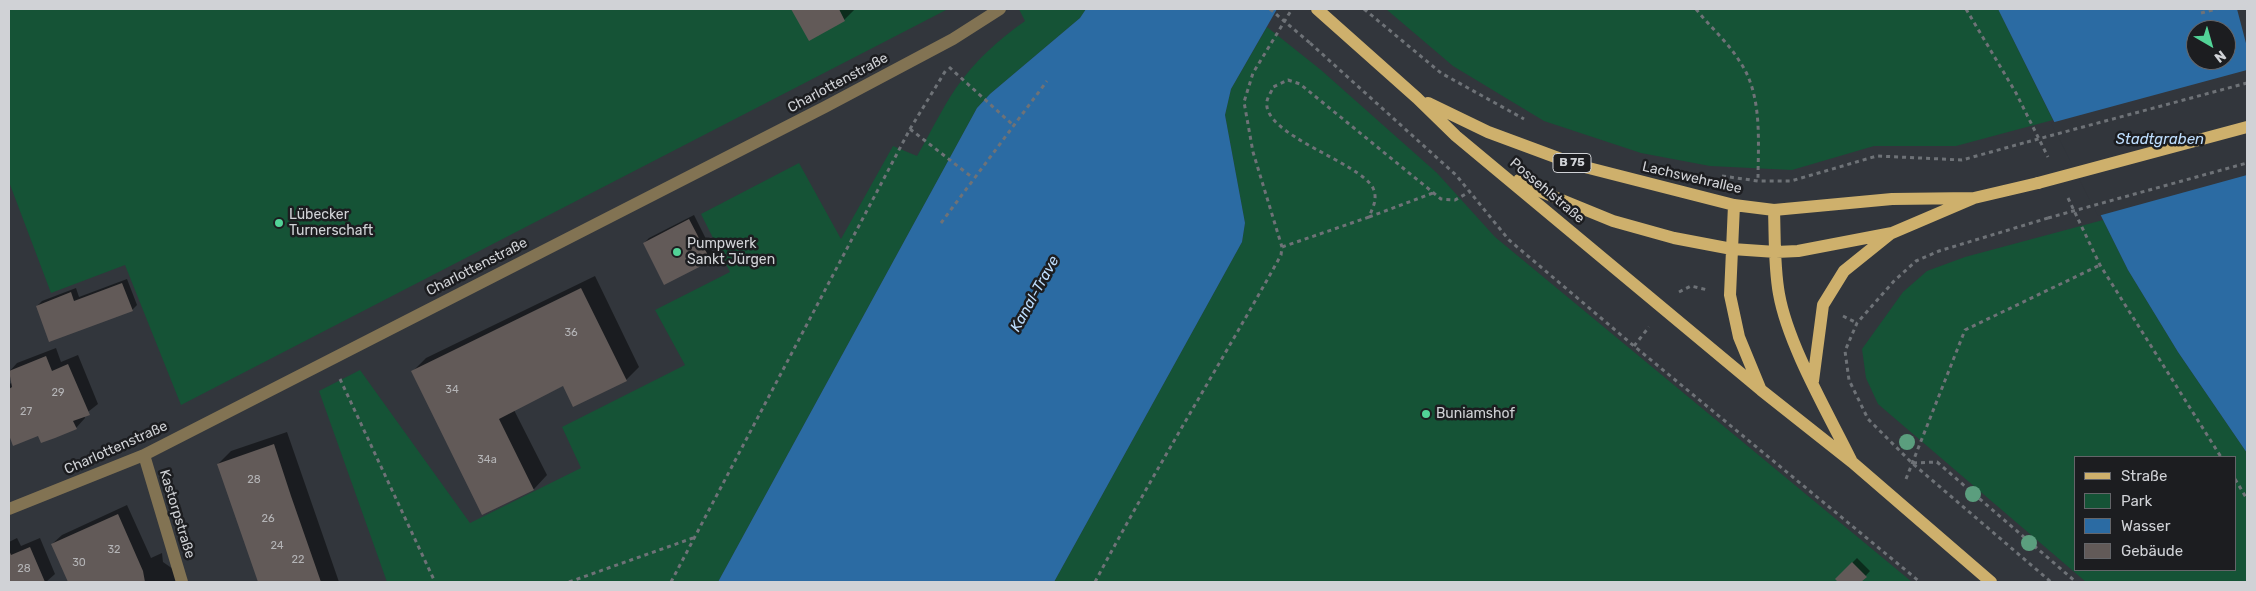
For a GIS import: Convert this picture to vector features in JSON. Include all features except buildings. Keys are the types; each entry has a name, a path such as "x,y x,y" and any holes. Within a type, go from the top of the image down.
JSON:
{"main road":[{"name":"Possehlstraße","path":"1317,9 1417,98 1456,136 1761,390 1852,462 1991,582"},
{"name":"Lachswehrallee","path":"1417,98 1488,132 1577,165 1734,205 1774,210 1892,199 1974,198"},
{"name":"Lachswehrallee","path":"1494,167 1542,192 1613,221 1674,238 1732,249 1776,252 1798,251 1892,233 1974,198 2038,184 2247,127"},
{"name":"Possehlstraße","path":"1734,205 1730,295 1738,337 1761,390"},
{"path":"1774,210 1779,295 1797,347 1852,462"},
{"path":"1813,381 1823,305 1844,271 1892,233"}],"street":[{"name":"Charlottenstraße","path":"9,509 144,455 825,107 953,39 1000,9"},
{"name":"Kastorpstraße","path":"144,455 182,582"}],"path":[{"path":"1270,9 1456,174 1510,240 1634,346 1920,582"},
{"path":"1095,582 1136,505 1253,306 1280,255 1282,247 1253,152 1244,102 1253,72 1292,9"},
{"path":"1364,9 1441,73 1532,123"},
{"path":"1696,9 1742,63 1754,96 1758,139 1758,181"},
{"path":"1966,9 2016,93"},
{"path":"2201,14 2217,9"},
{"path":"671,582 910,129 949,67 1013,125"},
{"path":"1369,217 1376,201 1373,187 1361,177 1282,128 1270,116 1267,102 1274,87 1288,80 1300,84 1441,199 1455,200 1471,191"},
{"path":"940,223 1047,81"},
{"path":"1720,176 1758,181 1791,181 1877,156 1962,160 2247,83"},
{"path":"910,129 973,178"},
{"path":"2051,582 1912,463 1868,419 1848,380 1845,351 1857,323 1894,281 1916,261 1939,251 2048,218 2247,163"},
{"path":"1282,247 1433,193"},
{"path":"1912,463 1965,330 2100,265 2220,456"},
{"path":"330,359 435,582"},
{"path":"1912,463 1937,462 2076,582"},
{"path":"2236,481 2247,499"},
{"path":"569,582 694,538"}],"green space":[{"name":"Lübecker Turnerschaft","path":"9,9 948,9 181,405 125,265 51,293 9,182"},
{"path":"1019,9 1086,9 1080,18 990,94 977,108 718,582 387,582 319,391 360,370 470,523 581,468 562,427 685,365 655,310 730,272 701,214 799,163 841,239 893,146 917,156 945,105 963,78 1006,35 1025,21"},
{"path":"1386,9 1998,9 2053,120 1956,146 1874,146 1792,170 1710,166 1641,153 1544,121 1453,66"},
{"path":"1267,27 1321,70 1437,173 1495,237 1912,582 1054,582 1242,242 1245,223 1225,115 1231,89"},
{"path":"2103,220 2128,270 2178,352 2247,453 2247,582 2086,582 1878,404 1866,378 1862,349 1903,292 1927,271 1965,257"}],"water":[{"name":"Kanal-Trave","path":"1086,9 1277,9 1231,89 1225,115 1245,223 1242,242 1054,582 718,582 977,108 990,94 1080,18"},
{"name":"Stadtgraben","path":"1998,9 2237,9 2247,47 2247,453 2178,352 2128,270"}],"pier":[{"path":"2247,70 2247,175 2098,216 2051,123"}],"place":[{"name":"Lübecker Turnerschaft","path":"279,223"},
{"name":"Pumpwerk Sankt Jürgen","path":"677,252"},
{"name":"Buniamshof","path":"1426,414"}]}
